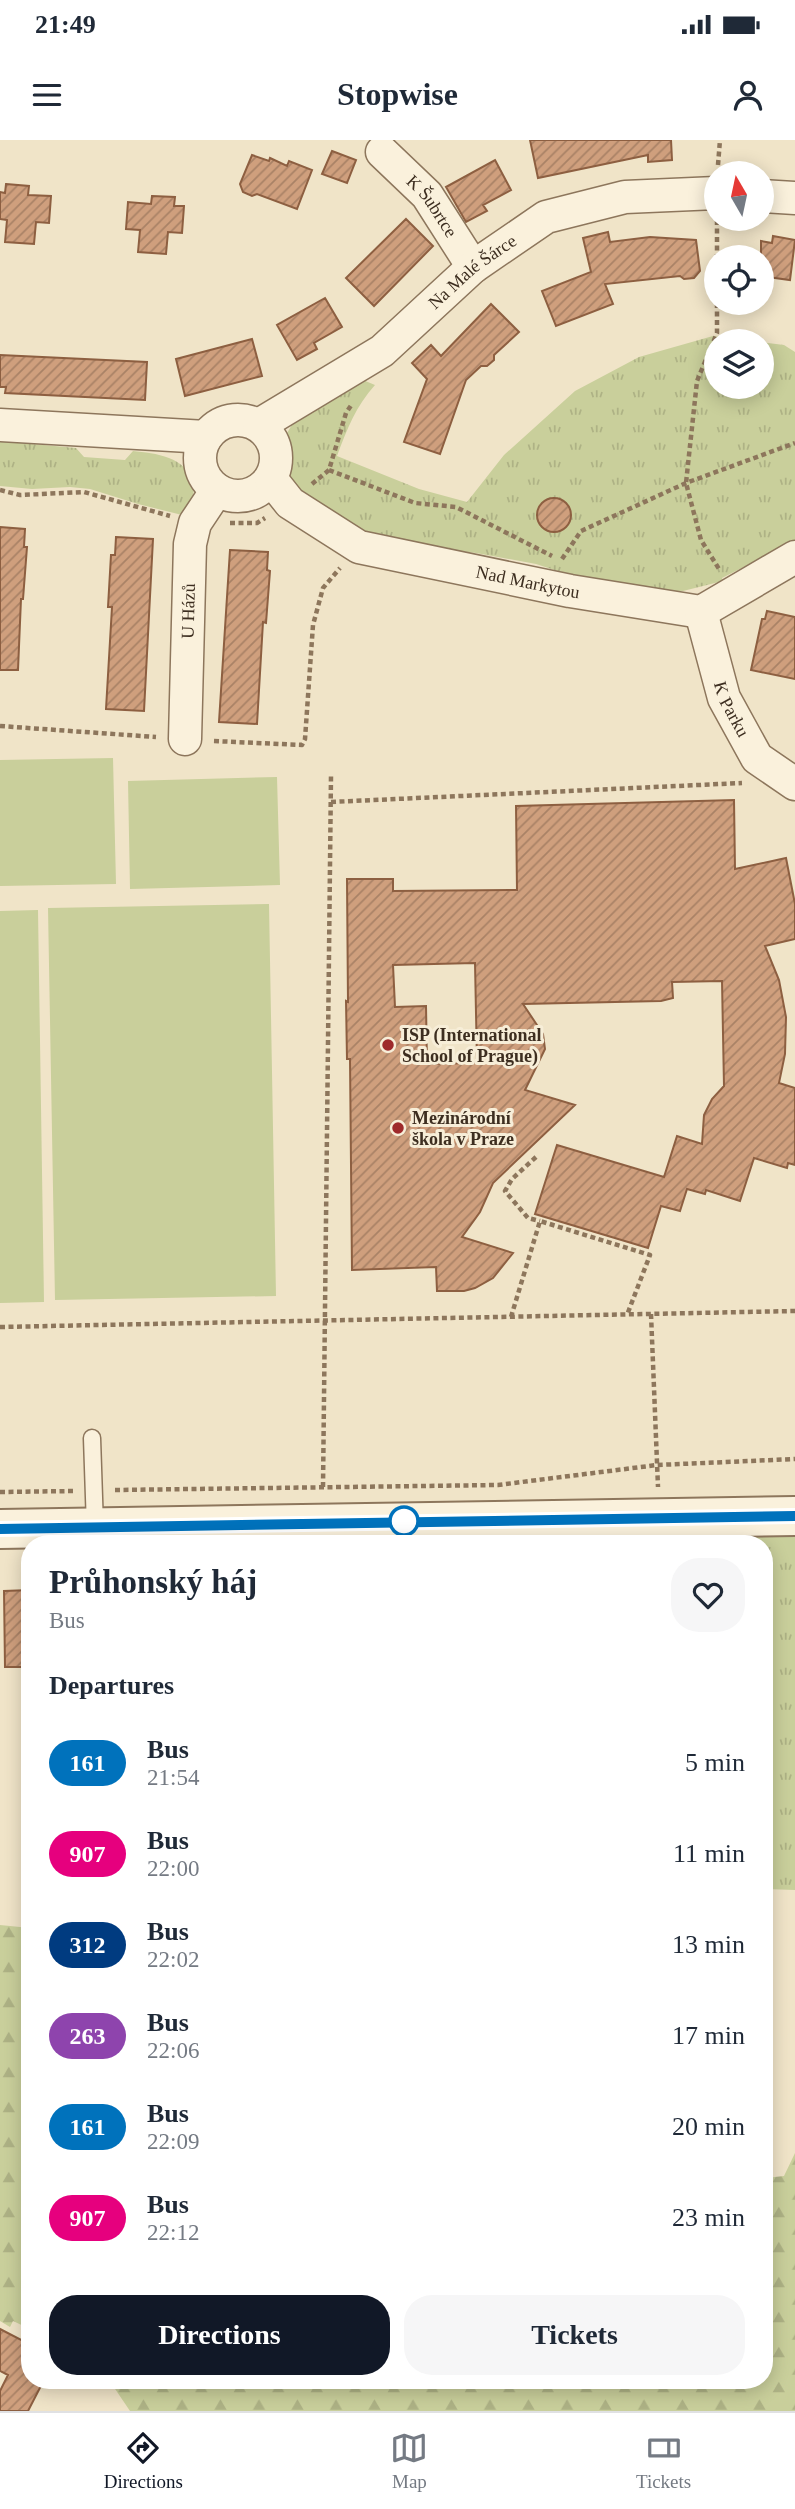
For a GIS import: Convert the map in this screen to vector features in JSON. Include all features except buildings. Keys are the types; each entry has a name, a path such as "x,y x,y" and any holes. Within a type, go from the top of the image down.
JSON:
{"street":[{"name":"K Šubrtce","path":"382,152 427,195 473,267"},
{"name":"Na Malé Šárce","path":"260,425 382,351 473,267 546,217 625,197 704,194"},
{"path":"774,197 795,198"},
{"path":"248,420 260,425 275,444 276,468 271,479 262,488 240,496 217,490 208,482 199,460 206,437 214,428 225,422 248,420"},
{"path":"0,425 206,437"},
{"name":"Nad Markytou","path":"271,479 289,503 359,547 570,591 701,612"},
{"name":"U Házů","path":"185,739 190,544 195,523 217,490"},
{"path":"701,612 795,557"},
{"name":"K Parku","path":"701,612 724,698 757,758 784,777"},
{"path":"0,1529 94,1509 795,1516"}],"lane":[{"path":"92,1438 94,1509"}],"path":[{"path":"719,161 720,140"},
{"path":"717,315 717,333 697,381 686,483 701,540 734,594"},
{"path":"329,470 415,503 456,507 561,561 581,531 686,483 795,443"},
{"path":"0,726 302,745 305,739 313,625 323,588 359,547"},
{"path":"323,1487 331,776"},
{"path":"331,802 741,784 784,777"},
{"path":"536,1157 512,1179 505,1191 528,1218 650,1255 627,1315"},
{"path":"511,1317 540,1221"},
{"path":"0,1327 795,1311"},
{"path":"651,1314 657,1473"},
{"path":"0,1492 94,1509 323,1487 498,1485 657,1465 795,1459"}],"green space":[{"path":"704,339 704,399 774,399 774,344 784,345 795,352 795,541 722,578 723,581 662,593 613,589 536,564 372,538 299,493 291,478 284,450 286,435 294,421 363,380 375,385 357,410 337,456 419,489 467,502 504,455 575,391 639,357","holes":["554,498 565,504 570,518 563,530 555,532 541,524 537,517 538,509 543,503"]},
{"path":"0,441 76,448 84,457 125,460 133,451 169,458 190,474 194,487 191,504 186,516 90,489 0,486"},
{"path":"113,758 116,884 0,886 0,760"},
{"path":"277,777 280,885 130,889 128,781"},
{"path":"269,904 276,1296 55,1300 48,908"},
{"path":"38,910 44,1302 0,1303 0,911"},
{"path":"677,1528 795,1530 795,1890 773,1889 773,1535 671,1535"},
{"path":"0,1925 21,1927 21,2325 13,2321 10,2327 0,2321"},
{"path":"795,2153 795,2411 130,2411 115,2389 773,2389 773,2177 784,2176"}],"bus line":[{"name":"161","path":"0,1529 795,1516"}],"place":[{"name":"ISP (International School of Prague)","path":"388,1045"},
{"name":"Mezinárodní škola v Praze","path":"398,1128"}]}
